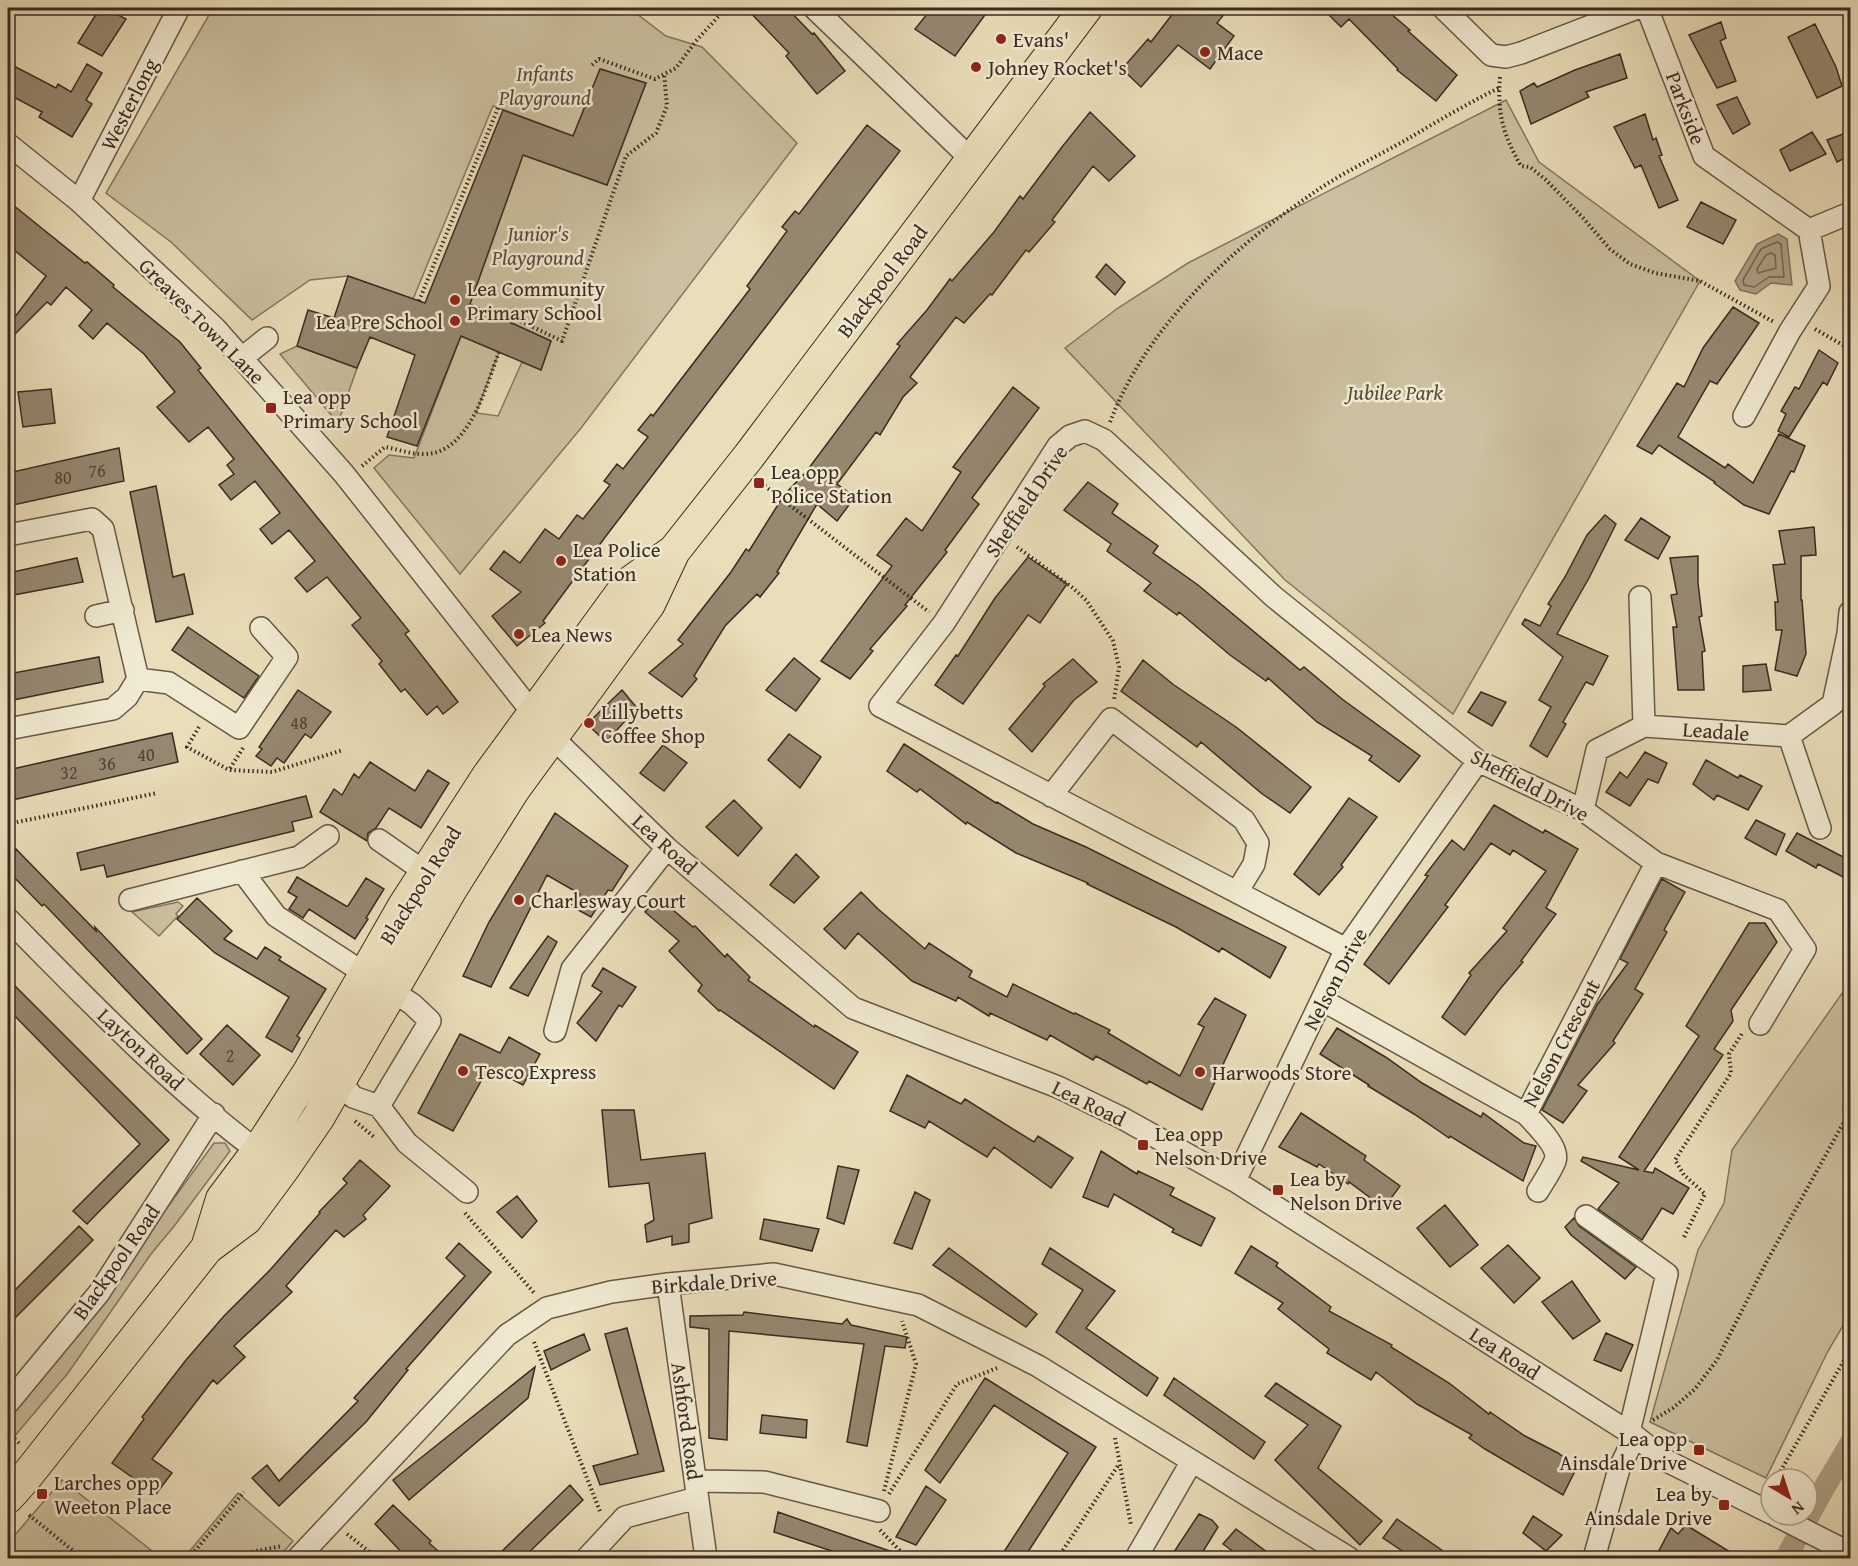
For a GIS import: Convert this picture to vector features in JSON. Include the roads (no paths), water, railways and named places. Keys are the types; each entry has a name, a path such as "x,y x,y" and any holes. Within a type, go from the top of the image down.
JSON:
{"highway":[{"name":"Blackpool Road","path":"207,1248 222,1199 258,1150 322,1050 404,906 438,881 514,789 542,725 650,604 674,551 741,467 1086,8"},
{"name":"Blackpool Road","path":"18,1506 25,1478 207,1248 246,1219 283,1169 340,1081 393,992 438,881"}],"street":[{"name":"Westerlong","path":"79,201 179,8"},
{"path":"814,8 973,161"},
{"path":"1443,8 1498,56 1521,53 1637,8"},
{"name":"Parkside","path":"1647,8 1704,156 1809,230"},
{"name":"Greaves Town Lane","path":"8,144 79,201 214,328 242,358 347,478 542,725"},
{"path":"1744,416 1794,325 1819,286 1809,230 1851,213"},
{"path":"242,358 267,338"},
{"name":"Sheffield Drive","path":"1346,949 879,706 944,623 1058,446 1070,436 1085,431 1104,440 1274,597 1478,761 1583,810 1656,863 1778,910 1805,949 1760,1024"},
{"path":"8,536 92,519 104,529 138,679 127,697 113,709 8,729"},
{"path":"1583,810 1597,750 1644,726 1640,597"},
{"path":"96,616 123,610"},
{"path":"1820,828 1789,736 1833,704 1849,635 1851,612"},
{"path":"138,679 169,682 239,728 287,657 261,628"},
{"path":"1051,796 1111,719 1244,820 1258,843 1254,864 1237,892"},
{"name":"Lea Road","path":"542,725 667,848 853,1008 1058,1087 1122,1118 1236,1182 1632,1434 1665,1460 1759,1507"},
{"name":"Leadale","path":"1644,726 1789,736"},
{"name":"Nelson Drive","path":"1236,1182 1346,949 1478,761"},
{"path":"130,900 299,857 328,836"},
{"path":"379,840 438,881"},
{"path":"555,1031 572,969 667,848"},
{"name":"Nelson Crescent","path":"1322,1000 1526,1114 1656,863"},
{"path":"242,871 276,916 412,1004 430,1021 380,1106"},
{"name":"Layton Road","path":"8,919 125,1036 214,1114 283,1169"},
{"path":"322,1050 340,1081 354,1097 380,1106 407,1143 467,1192"},
{"name":"Blackpool Road","path":"8,1403 99,1293 214,1114"},
{"path":"1526,1114 1548,1138 1555,1151 1556,1160 1538,1191"},
{"path":"1586,1216 1667,1274 1632,1434 1619,1469 1594,1558"},
{"name":"Birkdale Drive","path":"292,1552 331,1521 507,1335 547,1308 611,1292 774,1274 918,1305 1023,1358 1349,1558"},
{"name":"Ashford Road","path":"668,1284 706,1558"},
{"path":"1137,1558 1192,1461"},
{"path":"587,1558 625,1517 697,1490 764,1482 879,1511"},
{"name":"Lea Road","path":"1798,1527 1851,1553"}],"water":[{"path":"1778,234 1787,239 1792,285 1771,283 1756,294 1740,290 1735,281 1757,244"}],"waterway":[{"path":"1786,1558 1850,1444"}],"place":[{"name":"Evans'","path":"1001,39"},
{"name":"Mace","path":"1205,52"},
{"name":"Johney Rocket's","path":"976,67"},
{"name":"Lea Community Primary School","path":"455,300"},
{"name":"Lea Pre School","path":"455,321"},
{"name":"Lea opp Primary School","path":"271,408"},
{"name":"Lea opp Police Station","path":"759,483"},
{"name":"Lea Police Station","path":"561,561"},
{"name":"Lea News","path":"519,634"},
{"name":"Lillybetts Coffee Shop","path":"589,723"},
{"name":"Charlesway Court","path":"519,900"},
{"name":"Tesco Express","path":"463,1071"},
{"name":"Harwoods Store","path":"1200,1072"},
{"name":"Lea opp Nelson Drive","path":"1143,1145"},
{"name":"Lea by Nelson Drive","path":"1278,1190"},
{"name":"Lea opp Ainsdale Drive","path":"1699,1450"},
{"name":"Larches opp Weeton Place","path":"42,1494"},
{"name":"Lea by Ainsdale Drive","path":"1724,1505"}],"park label":[{"name":"Infants Playground","path":"545,85"},
{"name":"Junior's Playground","path":"538,245"},
{"name":"Jubilee Park","path":"1395,392"}]}
